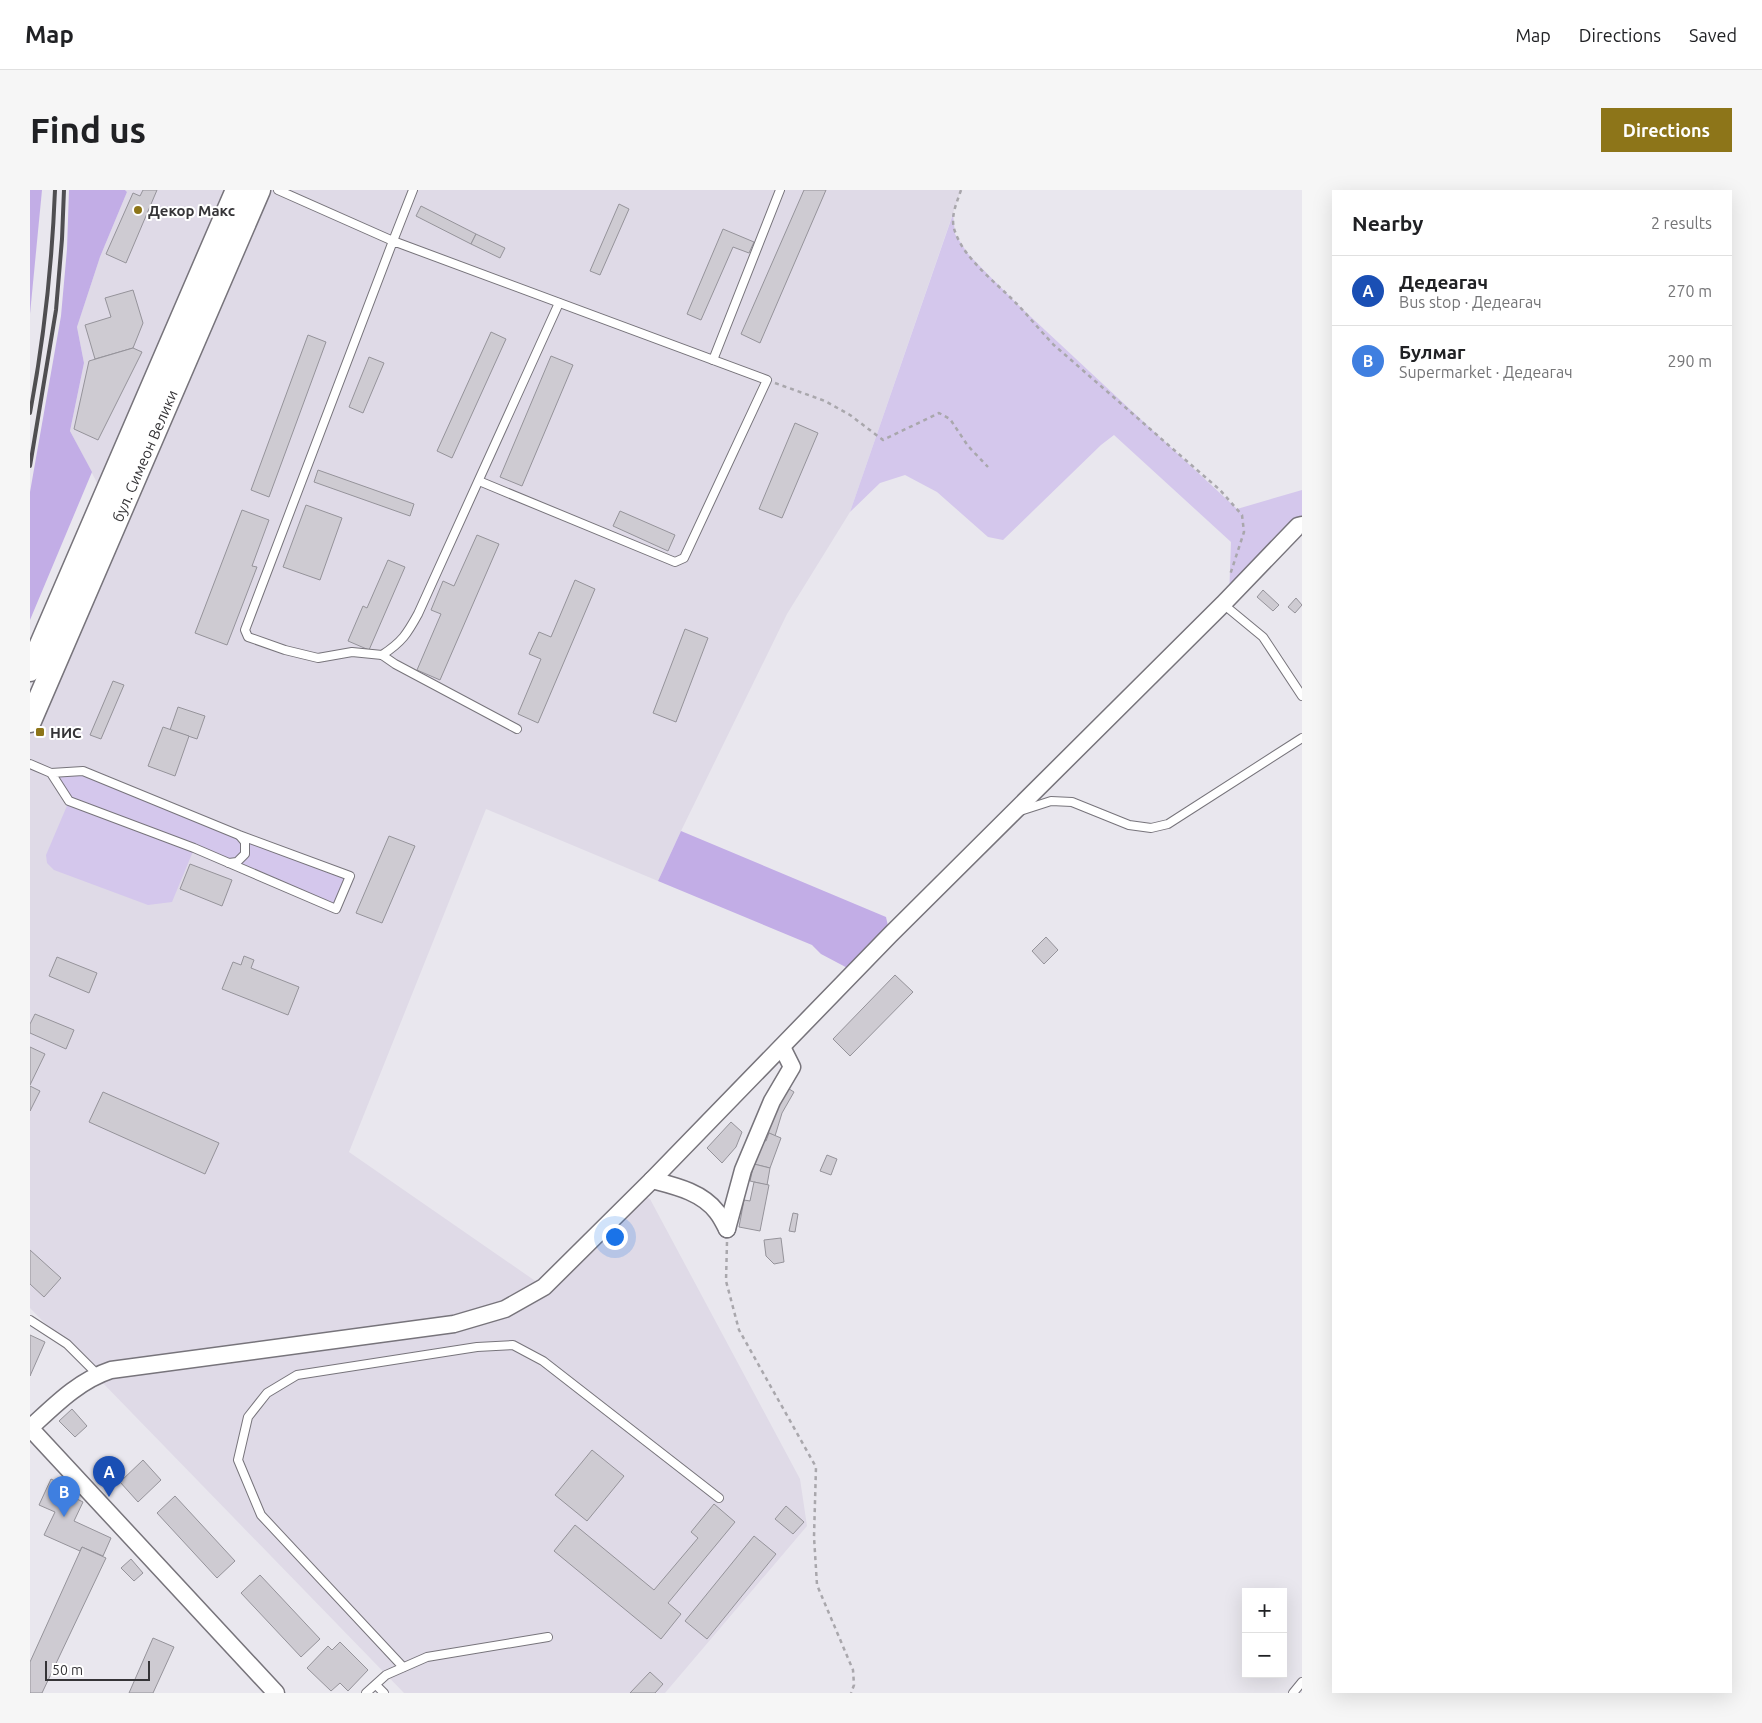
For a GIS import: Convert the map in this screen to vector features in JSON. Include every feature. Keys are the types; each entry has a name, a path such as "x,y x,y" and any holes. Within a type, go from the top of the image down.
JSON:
{"main road":[{"name":"бул. Симеон Велики","path":"30,670 237,190"},
{"name":"бул. Симеон Велики","path":"30,721 259,190"}],"street":[{"path":"276,1693 30,1428 77,1386 97,1374 110,1370 454,1324 505,1309 544,1287 652,1180 1010,814 1226,601 1298,526 1302,525"},
{"path":"727,1229 743,1170 772,1101 792,1067 782,1047"},
{"path":"652,1180 683,1188 704,1201 716,1211 727,1229"}],"lane":[{"path":"278,190 394,241 767,380 684,558 675,562 480,481"},
{"path":"413,190 245,630 248,637 285,650 318,658 352,652 382,655 395,664 517,729"},
{"path":"713,360 780,190"},
{"path":"382,655 397,646 408,632 418,614 480,481 559,303"},
{"path":"1226,601 1263,637 1302,696"},
{"path":"1010,814 1051,801 1072,802 1129,826 1151,828 1168,824 1302,738"},
{"path":"30,764 51,773 84,771 239,835 350,876 336,909 229,863 69,801 51,773"},
{"path":"229,863 237,862 245,854 245,842 239,835"},
{"path":"30,1320 67,1344 97,1374"},
{"path":"403,1667 261,1515 238,1460 248,1417 267,1393 297,1375 477,1347 512,1346 543,1361 720,1498"},
{"path":"366,1693 386,1675 427,1658 548,1637"},
{"path":"1293,1693 1302,1682"},
{"path":"376,1685 384,1693"}],"path":[{"path":"961,190 952,214 955,234 968,254 1055,346 1220,490 1242,515 1244,532 1230,571 1226,601"},
{"path":"767,380 825,401 850,415 883,440 939,413 950,419 968,446 988,467"},
{"path":"727,1229 726,1281 739,1330 816,1467 814,1537 817,1585 853,1670 854,1684 851,1693"}],"shaded area":[{"path":"30,190 42,190 30,314"},
{"path":"69,190 125,190 127,192 100,257 77,327 84,363 70,431 92,472 30,620 30,492 61,316 67,249"},
{"path":"125,190 961,190 850,512 787,614 658,881 486,809 349,1152 544,1287 640,1193 650,1199 800,1479 807,1526 665,1693 404,1693 30,1308 30,721 117,521 70,431 84,363 77,327 100,257 127,192"},
{"path":"953,214 955,234 968,254 1016,303 1237,509 1302,490 1302,525 1229,598 1231,542 1114,435 1101,445 1003,540 988,537 937,492 905,475 880,483 850,512"},
{"path":"83,771 350,876 336,909 194,849 172,902 148,905 54,870 47,863 46,855 69,801 51,773"},
{"path":"681,831 886,917 890,935 855,972 821,954 812,945 658,881"}],"building":[{"path":"143,190 157,190 126,263 106,254 133,193 140,196"},
{"path":"804,190 826,190 760,343 741,334"},
{"path":"619,204 629,209 600,275 590,271"},
{"path":"421,206 476,234 471,244 416,216"},
{"path":"723,229 754,242 749,253 733,247 701,320 687,314"},
{"path":"476,234 505,248 500,258 471,244"},
{"path":"133,290 143,323 133,348 95,359 85,325 111,317 105,298"},
{"path":"491,332 506,339 452,458 437,451"},
{"path":"308,335 326,342 269,497 251,490"},
{"path":"133,348 142,352 98,440 74,429 89,361"},
{"path":"551,356 573,365 522,486 500,477"},
{"path":"369,357 384,363 363,413 349,407"},
{"path":"795,423 818,433 782,518 759,509"},
{"path":"318,470 414,504 410,516 314,482"},
{"path":"306,505 342,518 320,580 283,567"},
{"path":"242,510 269,520 252,566 257,567 227,645 195,633"},
{"path":"620,511 675,535 668,551 613,526"},
{"path":"477,535 499,544 440,680 417,670 441,614 431,610 443,581 454,586"},
{"path":"388,560 405,567 369,650 348,641 363,606 367,608"},
{"path":"575,580 595,589 538,723 518,714 541,659 529,654 539,632 551,637"},
{"path":"1263,590 1279,605 1273,611 1257,597"},
{"path":"1296,598 1302,605 1295,613 1288,607"},
{"path":"685,629 708,638 676,722 653,713"},
{"path":"113,681 124,685 101,739 90,735"},
{"path":"178,707 205,716 197,739 170,730"},
{"path":"163,727 189,736 175,776 148,766"},
{"path":"389,836 415,846 382,923 356,913"},
{"path":"190,864 232,880 222,906 180,889"},
{"path":"1046,937 1058,950 1044,964 1032,951"},
{"path":"244,956 254,960 251,968 299,987 288,1015 222,989 233,962 241,965"},
{"path":"57,957 97,973 89,993 49,976"},
{"path":"895,975 913,992 850,1056 833,1039"},
{"path":"35,1014 74,1030 66,1049 30,1033 30,1024"},
{"path":"30,1047 45,1054 30,1085"},
{"path":"30,1086 40,1091 30,1111"},
{"path":"786,1087 794,1092 782,1113 775,1136 765,1131"},
{"path":"103,1092 219,1143 205,1174 89,1122"},
{"path":"731,1122 742,1132 736,1147 722,1163 707,1148"},
{"path":"769,1133 781,1138 770,1168 754,1164 762,1140 766,1141"},
{"path":"827,1155 837,1159 831,1175 820,1171"},
{"path":"754,1164 770,1168 767,1185 750,1181"},
{"path":"754,1182 769,1185 760,1231 739,1227 744,1200 750,1201"},
{"path":"793,1213 798,1214 795,1232 789,1231"},
{"path":"781,1238 784,1262 774,1264 766,1256 764,1240"},
{"path":"30,1250 61,1278 44,1297 30,1284"},
{"path":"30,1335 45,1342 30,1376"},
{"path":"72,1409 87,1426 75,1437 59,1421"},
{"path":"592,1450 624,1476 587,1521 555,1495"},
{"path":"143,1460 161,1480 138,1502 120,1482"},
{"path":"51,1479 72,1489 69,1495 83,1502 74,1521 111,1538 103,1556 82,1547 80,1551 44,1535 55,1512 39,1505"},
{"path":"175,1496 235,1561 217,1578 157,1513"},
{"path":"714,1504 735,1522 668,1603 681,1614 661,1639 554,1551 575,1525 654,1590 698,1538 691,1532"},
{"path":"786,1506 804,1522 793,1534 775,1519"},
{"path":"754,1536 776,1554 707,1639 685,1621"},
{"path":"82,1547 106,1558 42,1693 30,1693 30,1662"},
{"path":"131,1559 143,1573 134,1581 121,1568"},
{"path":"260,1575 320,1639 301,1657 241,1593"},
{"path":"153,1638 174,1647 153,1693 129,1693"},
{"path":"340,1642 368,1670 348,1691 340,1683 331,1691 307,1668 328,1646 332,1650"},
{"path":"650,1672 663,1684 655,1693 630,1693"}],"railway":[{"path":"30,413 47,302 55,190"},
{"path":"30,466 56,310 64,190"}],"place":[{"name":"Декор Макс","path":"138,210"},
{"name":"НИС","path":"40,732"},
{"name":"Дедеагач","path":"109,1497"},
{"name":"Булмаг","path":"64,1517"}]}
